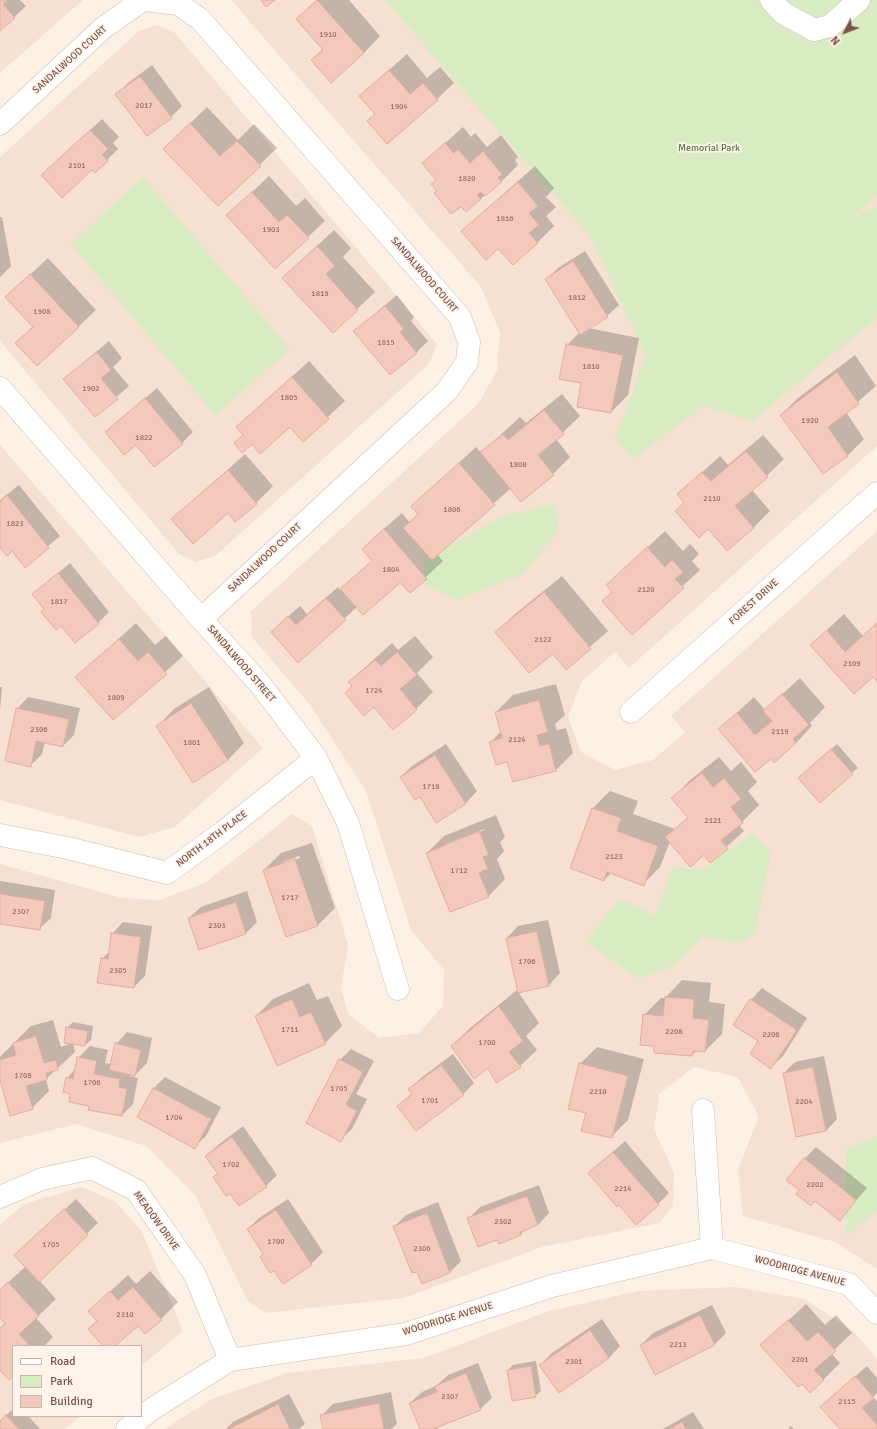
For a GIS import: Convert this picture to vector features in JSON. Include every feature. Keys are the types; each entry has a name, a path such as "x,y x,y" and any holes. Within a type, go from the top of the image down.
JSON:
{"street":[{"name":"SANDALWOOD COURT","path":"0,124 103,28 144,0 178,4 200,19 460,317 469,342 467,362 447,391 201,618"},
{"path":"771,0 783,13 814,30 830,26 859,0"},
{"name":"SANDALWOOD STREET","path":"0,388 260,684 316,758 348,823 398,989"},
{"name":"FOREST DRIVE","path":"631,712 877,493"},
{"name":"NORTH 18TH PLACE","path":"0,835 68,848 168,873 223,832 316,758"},
{"path":"703,1110 712,1248"},
{"name":"MEADOW DRIVE","path":"0,1197 42,1179 92,1168 136,1190 195,1275 230,1360"},
{"name":"WOODRIDGE AVENUE","path":"127,1429 152,1409 230,1360 406,1334 552,1286 712,1248 849,1284 877,1313"}],"shaded area":[{"path":"0,0 83,0 0,73"},
{"path":"231,0 385,0 697,358 877,196 877,446 629,668 615,652 582,681 568,717 581,752 615,770 653,760 685,732 671,716 877,531 877,1269 835,1242 743,1216 738,1169 759,1117 738,1077 694,1067 659,1094 654,1129 674,1173 673,1206 659,1223 542,1247 404,1298 265,1313 248,1301 195,1195 146,1146 76,1124 0,1143 0,864 122,898 160,900 205,883 292,814 312,826 348,945 341,987 348,1014 379,1038 419,1033 443,1006 444,970 411,930 366,791 310,705 252,637 251,611 478,404 497,371 500,333 481,287"},
{"path":"157,25 175,33 437,344 429,364 215,556 196,562 179,554 0,341 0,157 139,31"},
{"path":"0,445 263,748 175,827 139,837 0,800"},
{"path":"81,1187 115,1201 142,1232 183,1331 142,1365 142,1345 12,1345 12,1417 79,1417 65,1429 0,1429 0,1225 24,1204"},
{"path":"736,1287 804,1299 853,1331 877,1359 877,1429 164,1429 212,1399 287,1373 424,1358 546,1312 638,1291"}],"green space":[{"name":"Memorial Park","path":"385,0 877,0 877,196 854,217 877,206 877,318 752,421 704,406 634,458 615,440 646,356 591,237"},
{"path":"143,177 290,349 216,415 71,244"},
{"path":"555,504 559,530 524,574 458,600 426,585 423,560 506,515"},
{"path":"752,833 771,853 755,933 742,943 703,937 675,965 639,979 586,942 620,899 655,915 673,867 702,870"},
{"path":"877,1136 877,1211 846,1236 846,1149"}],"building":[{"path":"0,0 8,0 3,4 15,18 0,31"},
{"path":"261,0 275,0 266,7"},
{"path":"317,0 364,53 331,83 311,60 323,50 296,19"},
{"path":"389,70 410,94 423,83 438,100 387,144 367,121 375,114 359,96"},
{"path":"140,76 172,118 147,136 115,94"},
{"path":"190,123 220,156 237,141 261,166 218,206 163,149"},
{"path":"90,130 108,149 102,155 108,161 95,173 92,170 62,198 41,175"},
{"path":"445,143 453,153 458,149 470,163 483,151 502,174 498,178 502,182 485,196 481,192 477,195 481,199 466,212 461,207 451,214 434,193 437,191 431,184 436,180 422,163"},
{"path":"518,182 538,206 529,213 539,225 529,233 538,243 513,265 498,249 486,260 461,231"},
{"path":"252,192 279,222 287,215 309,238 275,269 226,215"},
{"path":"317,246 335,266 326,274 358,310 333,333 282,278"},
{"path":"573,261 608,317 580,335 545,279"},
{"path":"30,274 79,327 37,366 15,343 33,327 5,297"},
{"path":"385,306 404,329 400,332 417,353 390,375 353,331"},
{"path":"566,344 623,355 611,413 577,407 581,383 559,379"},
{"path":"97,352 111,370 101,378 118,399 95,417 63,379"},
{"path":"837,372 859,404 828,427 848,456 823,474 780,415"},
{"path":"292,377 329,419 303,442 290,427 260,454 252,444 242,453 234,443 243,435 236,427"},
{"path":"145,398 183,444 154,467 136,445 124,455 105,432"},
{"path":"544,410 564,434 538,455 554,475 521,502 480,452 503,434 508,440"},
{"path":"746,451 768,477 735,506 754,528 727,551 708,529 699,538 675,511 684,503 677,494 702,472 711,481"},
{"path":"459,463 495,505 432,560 403,528 418,514 411,506"},
{"path":"228,470 257,504 235,522 228,513 193,544 171,519"},
{"path":"7,495 49,548 25,568 12,551 7,556 0,548 0,501"},
{"path":"384,529 427,579 410,593 400,583 363,615 340,589 372,561 362,549"},
{"path":"647,547 665,567 672,560 683,572 675,579 684,588 632,635 602,601 612,592 606,585"},
{"path":"58,573 99,624 75,643 61,626 56,630 41,612 44,609 32,594"},
{"path":"544,592 591,649 566,670 553,654 529,673 495,632"},
{"path":"326,598 346,620 298,663 271,632 288,616 296,625"},
{"path":"877,623 877,682 873,677 854,694 810,645 827,630 845,652"},
{"path":"119,639 138,661 148,652 167,674 113,720 75,677"},
{"path":"397,652 417,675 400,689 417,710 393,730 374,707 364,716 345,693 352,686 348,682 375,660 381,666"},
{"path":"782,694 809,725 793,739 796,743 774,763 771,759 755,772 718,729 737,713 755,735 772,721 763,711"},
{"path":"539,700 548,732 537,735 540,746 549,744 556,771 513,782 507,762 496,765 489,742 502,738 495,712"},
{"path":"191,703 228,760 193,783 156,726"},
{"path":"16,708 69,719 63,747 36,741 31,767 5,761"},
{"path":"831,749 853,774 820,803 798,778"},
{"path":"435,755 466,804 436,823 420,797 415,800 400,777"},
{"path":"702,773 713,787 724,778 741,799 731,807 743,823 721,840 728,849 710,863 704,855 690,867 665,837 688,818 671,798"},
{"path":"592,808 621,818 617,831 658,846 644,886 607,872 604,881 570,868"},
{"path":"479,831 489,855 483,857 488,869 479,873 489,897 450,912 426,853"},
{"path":"295,859 318,926 286,937 263,870"},
{"path":"0,894 45,901 40,930 0,924"},
{"path":"236,902 246,934 199,950 188,918"},
{"path":"537,931 549,986 518,993 506,938"},
{"path":"111,933 141,937 134,988 97,983 101,958 108,959"},
{"path":"665,997 694,999 693,1018 709,1020 705,1052 693,1051 692,1056 654,1053 654,1046 640,1045 643,1014 663,1016"},
{"path":"292,999 300,1017 311,1012 326,1044 277,1066 255,1016"},
{"path":"750,999 797,1030 771,1069 750,1054 758,1041 733,1025"},
{"path":"499,1006 523,1041 509,1052 521,1067 496,1083 488,1068 474,1079 451,1046"},
{"path":"66,1027 88,1031 85,1046 64,1043"},
{"path":"36,1036 44,1063 56,1060 58,1070 46,1073 47,1080 26,1086 33,1109 10,1116 0,1080 0,1060 16,1055 13,1043"},
{"path":"115,1043 141,1050 135,1076 109,1070"},
{"path":"77,1057 97,1061 94,1074 120,1079 119,1087 127,1089 122,1116 88,1110 89,1106 69,1102 70,1094 63,1092 66,1077 73,1079"},
{"path":"339,1059 363,1072 346,1105 357,1111 341,1142 306,1123"},
{"path":"579,1063 628,1076 612,1138 581,1131 586,1113 568,1109"},
{"path":"441,1065 464,1095 416,1131 397,1106 412,1094 408,1089"},
{"path":"813,1067 826,1131 796,1137 783,1073"},
{"path":"153,1088 211,1119 195,1149 137,1117"},
{"path":"232,1137 267,1187 239,1206 230,1194 226,1196 213,1177 218,1174 205,1156"},
{"path":"613,1152 659,1205 636,1225 619,1205 617,1207 588,1173"},
{"path":"804,1158 856,1200 840,1221 815,1201 811,1206 796,1194 799,1190 786,1180"},
{"path":"527,1196 538,1225 520,1232 521,1235 499,1244 497,1240 478,1247 467,1218"},
{"path":"64,1209 88,1235 39,1282 14,1255"},
{"path":"276,1210 312,1265 283,1284 274,1271 270,1273 260,1257 263,1254 247,1229"},
{"path":"427,1213 450,1273 422,1284 417,1272 412,1273 393,1226"},
{"path":"8,1282 39,1316 19,1334 29,1345 12,1345 12,1377 9,1380 0,1370 0,1328 5,1324 0,1318 0,1290"},
{"path":"133,1287 162,1320 145,1334 138,1326 116,1345 102,1345 88,1329 97,1321 88,1311 110,1291 118,1300"},
{"path":"700,1315 715,1345 655,1375 640,1345"},
{"path":"788,1320 807,1341 818,1332 836,1351 814,1370 824,1380 810,1393 802,1384 798,1387 760,1345"},
{"path":"590,1330 609,1358 559,1393 539,1365"},
{"path":"531,1366 536,1397 512,1401 507,1370"},
{"path":"466,1373 481,1410 433,1429 420,1429 409,1403 437,1392 435,1386"},
{"path":"855,1376 874,1398 862,1408 877,1425 877,1429 840,1429 820,1407"},
{"path":"379,1403 384,1429 323,1429 320,1415"},
{"path":"278,1404 290,1429 229,1429"},
{"path":"6,1415 19,1429 0,1429 0,1421"},
{"path":"682,1422 686,1429 670,1429"}]}
